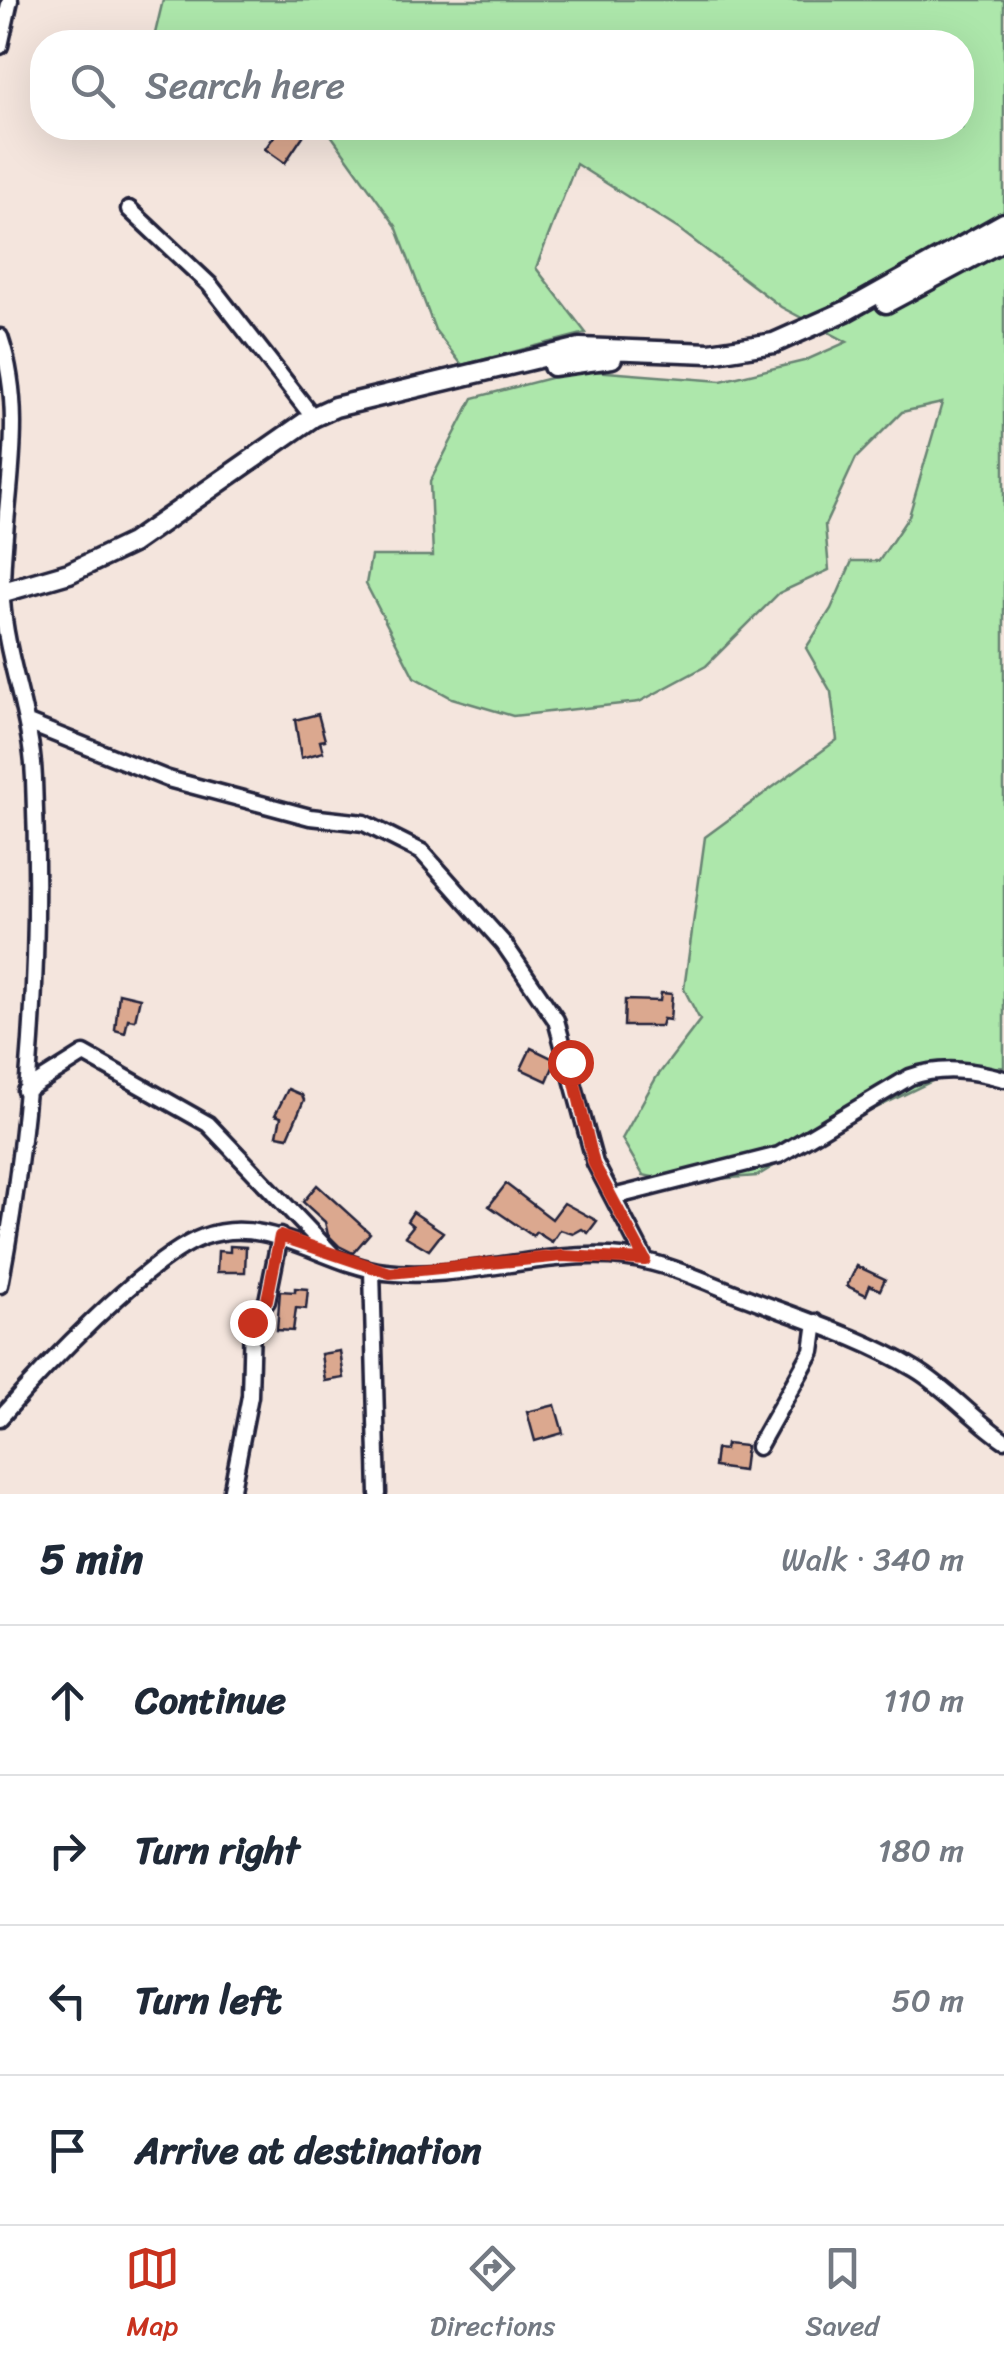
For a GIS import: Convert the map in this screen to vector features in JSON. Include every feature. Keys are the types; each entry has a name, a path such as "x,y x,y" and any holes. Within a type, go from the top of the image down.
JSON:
{"main road":[{"path":"1,598 111,566 318,428 376,405 580,348 710,353 774,343 846,311 1004,222"},
{"path":"1,598 69,573 132,543 313,417 366,398 608,358 711,364 769,354 845,325 1004,240"}],"street":[{"path":"0,46 10,0"},
{"path":"130,209 210,286 313,417"},
{"path":"0,337 14,402 1,598 28,723 34,777 34,920 25,1091 0,1285"},
{"path":"28,723 168,779 310,817 364,823 422,852 504,944 556,1020 594,1164 645,1260"},
{"path":"25,1091 84,1054 208,1124 335,1258"},
{"path":"613,1197 780,1155 910,1077 930,1070 973,1071 1004,1079"},
{"path":"0,1418 71,1342 183,1246 236,1230 280,1236 372,1270 418,1272 562,1256 645,1260 816,1322 920,1372 1004,1440"},
{"path":"231,1494 250,1396 252,1322 267,1300 280,1236"},
{"path":"372,1270 378,1494"},
{"path":"758,1448 812,1351 816,1322"}],"green space":[{"path":"163,0 1004,0 1004,1067 957,1069 849,1121 757,1176 675,1182 643,1175 622,1139 656,1078 700,1020 684,989 705,837 837,740 831,692 806,648 831,609 852,561 879,561 909,516 942,403 902,412 856,458 825,525 829,570 779,593 706,666 639,702 513,716 452,698 414,677 366,584 371,556 433,556 430,482 473,398 581,370 721,381 804,361 847,342 781,307 680,230 576,164 536,268 586,333 462,365 435,330 396,226 335,140 974,140 974,30 156,30"}],"building":[{"path":"271,140 300,140 285,163 265,149"},
{"path":"318,714 325,740 320,741 323,752 301,758 295,720"},
{"path":"119,993 140,998 135,1020 128,1019 125,1033 115,1030"},
{"path":"661,993 672,994 670,1020 663,1019 661,1026 624,1026 625,1000 660,1001"},
{"path":"531,1048 556,1060 547,1081 521,1069"},
{"path":"288,1089 304,1100 288,1137 277,1135 281,1117 275,1115"},
{"path":"506,1184 552,1219 564,1203 597,1221 588,1233 582,1229 573,1234 560,1230 552,1242 536,1232 533,1236 489,1206"},
{"path":"317,1185 370,1233 353,1253 328,1235 325,1222 303,1202"},
{"path":"413,1212 443,1232 429,1250 405,1236 413,1226 407,1221"},
{"path":"230,1246 246,1247 245,1272 217,1272 218,1251 230,1252"},
{"path":"857,1266 885,1279 880,1290 870,1285 866,1295 847,1286"},
{"path":"295,1288 308,1289 306,1309 296,1308 293,1331 277,1330 280,1291 295,1292"},
{"path":"340,1351 344,1378 325,1381 321,1354"},
{"path":"555,1405 563,1433 535,1441 527,1412"},
{"path":"726,1444 746,1446 743,1471 714,1467 716,1449 725,1450"}],"route":[{"path":"252,1322 267,1300 280,1236 335,1258 390,1273 562,1256 645,1260 594,1164 570,1062"}]}
